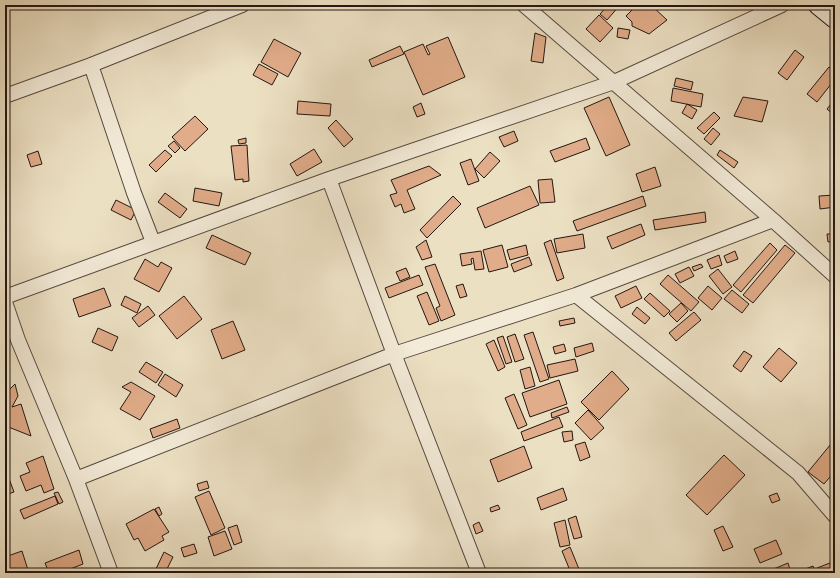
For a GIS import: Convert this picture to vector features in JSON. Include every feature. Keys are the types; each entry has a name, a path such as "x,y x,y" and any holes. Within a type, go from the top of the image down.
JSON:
{"street":[{"path":"5,96 90,65 242,5"},
{"path":"524,5 773,220 835,276"},
{"path":"5,297 329,179 614,82 782,5"},
{"path":"819,5 835,18"},
{"path":"90,65 153,242"},
{"path":"329,179 394,354 479,573"},
{"path":"76,479 394,354 576,295 773,220"},
{"path":"576,295 798,473 835,516"},
{"path":"5,302 18,340 76,479 111,573"}],"building":[{"path":"608,5 620,5 607,20 600,14"},
{"path":"631,5 651,5 667,20 649,34 632,26 632,22 626,16 634,8"},
{"path":"599,15 613,28 600,42 586,29"},
{"path":"618,28 630,30 628,39 617,37"},
{"path":"535,33 546,37 543,63 531,61"},
{"path":"448,37 465,77 423,95 404,52 423,44 428,55 430,54 426,46"},
{"path":"274,39 301,53 288,77 261,62"},
{"path":"400,46 404,54 372,67 369,60"},
{"path":"795,50 804,57 787,80 778,73"},
{"path":"259,64 278,74 272,85 253,75"},
{"path":"829,67 835,72 835,79 817,102 807,94"},
{"path":"676,78 693,82 691,90 674,86"},
{"path":"673,88 703,94 701,107 671,101"},
{"path":"609,97 630,145 606,156 584,108"},
{"path":"743,97 768,101 762,122 734,116"},
{"path":"835,99 835,116 827,109"},
{"path":"298,101 331,104 330,116 297,114"},
{"path":"421,103 425,114 417,117 413,107"},
{"path":"687,104 697,110 692,119 682,113"},
{"path":"714,112 720,118 704,134 697,128"},
{"path":"195,116 208,129 185,151 172,137"},
{"path":"336,120 353,139 344,147 328,128"},
{"path":"713,128 720,134 711,145 704,139"},
{"path":"514,131 518,141 504,147 499,137"},
{"path":"246,138 246,143 239,144 238,140"},
{"path":"586,138 590,149 555,162 550,151"},
{"path":"174,141 180,148 175,153 168,146"},
{"path":"247,145 249,181 243,182 243,179 235,180 231,146"},
{"path":"314,149 322,162 297,176 290,164"},
{"path":"165,150 172,156 156,172 149,165"},
{"path":"720,150 738,162 734,168 717,155"},
{"path":"38,151 42,164 31,167 27,155"},
{"path":"490,152 500,161 484,178 475,169"},
{"path":"471,159 479,181 468,185 460,163"},
{"path":"429,166 441,175 407,190 415,209 404,213 401,204 395,207 390,195 397,193 391,180"},
{"path":"655,167 661,186 642,192 636,174"},
{"path":"552,179 555,202 540,203 538,180"},
{"path":"530,186 539,205 485,228 477,208"},
{"path":"195,188 222,193 219,206 193,201"},
{"path":"165,193 187,209 180,218 158,202"},
{"path":"835,195 835,207 820,209 819,196"},
{"path":"453,196 461,204 427,238 420,230"},
{"path":"643,196 646,206 577,231 573,221"},
{"path":"116,200 136,210 131,220 111,210"},
{"path":"705,212 706,222 655,230 653,220"},
{"path":"641,224 645,235 612,249 607,237"},
{"path":"583,234 585,248 557,253 554,239"},
{"path":"827,234 835,234 835,241 828,242"},
{"path":"212,235 251,253 245,265 206,248"},
{"path":"426,240 432,257 422,260 416,247"},
{"path":"551,240 564,278 557,281 544,243"},
{"path":"770,243 777,250 741,292 733,285"},
{"path":"502,245 508,267 489,272 483,250"},
{"path":"526,245 528,255 510,260 507,250"},
{"path":"785,245 795,253 753,303 743,295"},
{"path":"481,251 484,269 475,270 473,258 471,259 472,264 462,266 460,254"},
{"path":"735,251 738,259 727,263 724,256"},
{"path":"719,255 722,265 711,269 707,260"},
{"path":"529,257 532,265 514,272 511,264"},
{"path":"145,259 158,267 161,262 172,268 159,292 134,279"},
{"path":"435,264 455,315 441,321 436,308 440,306 425,267"},
{"path":"701,264 703,267 694,271 692,267"},
{"path":"689,267 694,276 680,283 675,274"},
{"path":"406,268 410,277 400,281 396,272"},
{"path":"718,269 732,287 723,294 709,276"},
{"path":"419,275 423,285 389,298 385,288"},
{"path":"668,275 699,302 691,311 660,284"},
{"path":"463,284 467,296 460,298 456,286"},
{"path":"636,286 642,298 621,308 615,296"},
{"path":"708,286 722,298 712,310 698,298"},
{"path":"104,288 111,306 79,317 73,299"},
{"path":"732,290 749,304 742,313 724,299"},
{"path":"427,292 439,321 429,325 417,296"},
{"path":"650,293 670,311 664,317 644,299"},
{"path":"125,296 141,304 137,313 121,305"},
{"path":"184,296 202,319 177,339 159,316"},
{"path":"681,303 688,311 677,322 669,314"},
{"path":"148,306 155,315 139,327 132,318"},
{"path":"637,307 650,318 645,324 632,314"},
{"path":"694,312 701,320 676,341 669,333"},
{"path":"574,318 575,323 560,326 559,321"},
{"path":"233,321 245,350 222,359 211,330"},
{"path":"98,328 118,337 112,351 92,342"},
{"path":"533,332 549,379 540,382 524,335"},
{"path":"515,334 524,359 515,362 507,337"},
{"path":"503,336 512,362 506,364 497,338"},
{"path":"494,340 505,367 498,371 486,344"},
{"path":"592,343 594,351 576,357 574,348"},
{"path":"564,344 566,351 555,354 553,347"},
{"path":"779,348 797,363 781,382 763,367"},
{"path":"744,351 752,356 741,372 733,366"},
{"path":"575,359 578,371 550,378 547,365"},
{"path":"146,362 163,372 156,383 139,372"},
{"path":"530,367 535,386 525,389 520,370"},
{"path":"612,371 629,389 599,420 581,402"},
{"path":"165,374 183,385 176,397 158,385"},
{"path":"559,380 567,404 530,417 522,393"},
{"path":"131,382 155,396 140,420 120,409 131,392 122,387"},
{"path":"15,384 18,396 12,407 21,404 31,436 6,426 5,429 5,394"},
{"path":"514,394 527,425 518,429 505,398"},
{"path":"567,407 569,412 552,418 551,413"},
{"path":"588,410 604,428 591,440 575,423"},
{"path":"559,417 563,427 524,441 521,432"},
{"path":"177,419 180,428 153,438 150,429"},
{"path":"572,431 573,440 564,442 562,432"},
{"path":"835,439 835,471 824,484 808,472"},
{"path":"585,442 590,457 580,461 575,445"},
{"path":"524,446 532,468 498,482 490,460"},
{"path":"724,455 745,475 707,515 686,495"},
{"path":"43,456 54,489 44,493 41,485 26,491 20,476 30,472 26,463"},
{"path":"5,468 14,492 5,495"},
{"path":"207,481 209,488 199,491 197,484"},
{"path":"563,488 567,500 541,510 537,498"},
{"path":"209,491 225,528 211,535 195,497"},
{"path":"58,492 63,502 59,504 54,493"},
{"path":"777,493 780,500 772,503 769,496"},
{"path":"55,496 58,504 24,519 20,510"},
{"path":"498,505 500,509 491,512 490,508"},
{"path":"159,507 162,514 159,516 155,509"},
{"path":"154,509 169,532 162,536 164,540 145,551 138,538 134,540 126,524"},
{"path":"576,516 582,537 574,539 568,519"},
{"path":"565,520 570,545 560,547 554,523"},
{"path":"479,522 483,531 476,534 473,525"},
{"path":"237,525 242,542 234,545 228,528"},
{"path":"723,526 733,547 723,551 714,530"},
{"path":"225,531 232,549 214,556 208,537"},
{"path":"776,540 782,554 760,563 754,549"},
{"path":"194,544 197,553 184,557 181,548"},
{"path":"570,547 579,569 571,573 562,551"},
{"path":"79,550 83,564 60,573 49,573 45,563"},
{"path":"22,551 28,570 20,573 7,573 5,557"},
{"path":"164,552 173,557 165,573 159,573 155,571"},
{"path":"835,561 835,569 825,573 819,573 817,568"},
{"path":"788,563 791,573 764,573"},
{"path":"813,566 816,573 801,573 800,571"},
{"path":"82,568 84,573 69,573"}]}
